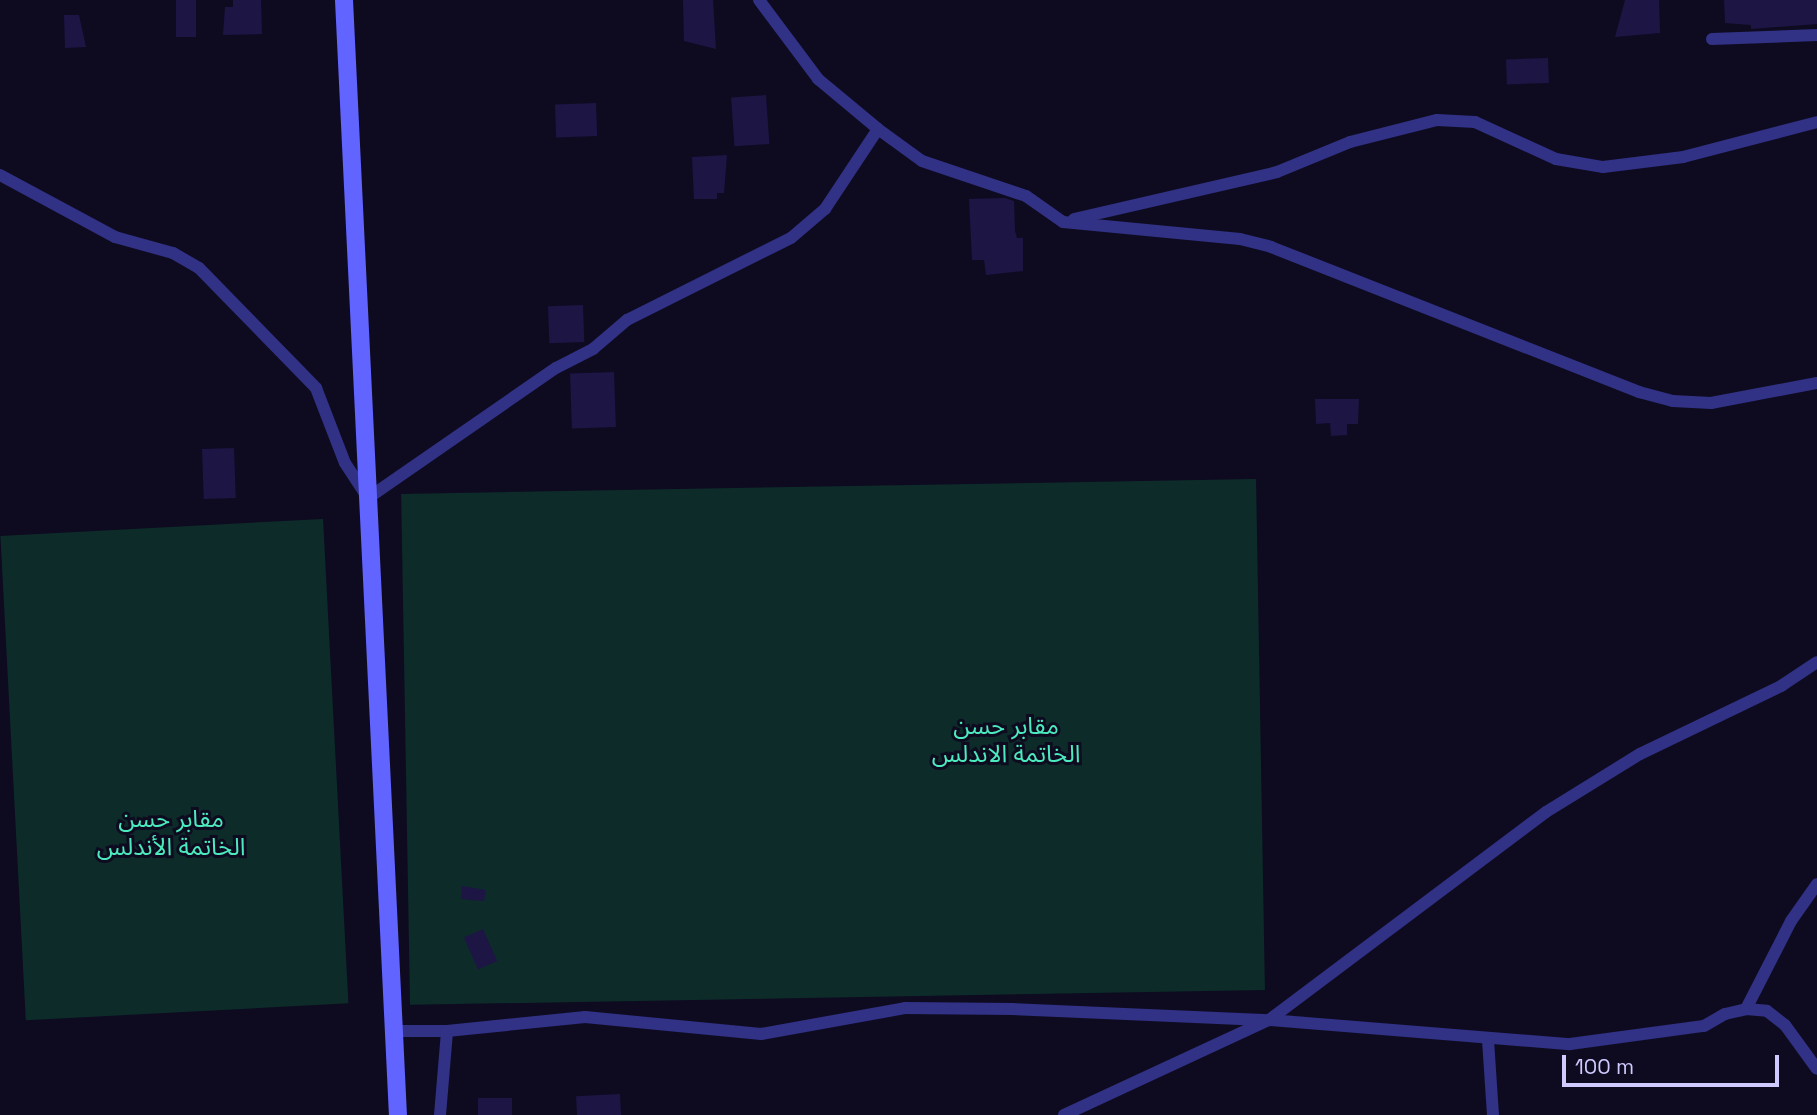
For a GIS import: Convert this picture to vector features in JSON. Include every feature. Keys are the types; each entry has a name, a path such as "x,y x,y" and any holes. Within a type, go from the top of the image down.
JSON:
{"street":[{"path":"344,0 398,1115"},
{"path":"759,0 818,79 877,129 922,161 1026,196 1063,222 1240,239 1271,247 1627,387 1673,401 1711,403 1817,383"},
{"path":"1712,39 1817,35"},
{"path":"1063,222 1276,172 1350,142 1437,120 1475,122 1556,159 1603,167 1683,157 1817,122"},
{"path":"368,498 556,368 593,349 627,320 791,238 825,209 877,129"},
{"path":"0,175 115,237 173,253 199,268 316,388 345,463 368,498"},
{"path":"1064,1115 1269,1020 1546,812 1640,754 1781,686 1817,662"},
{"path":"1746,1009 1790,920 1817,884"},
{"path":"394,1031 447,1031 585,1017 761,1034 905,1008 1269,1020 1488,1040 1570,1044 1640,1037 1704,1026 1725,1014 1746,1009 1767,1011 1785,1024 1817,1069"},
{"path":"440,1115 447,1031"},
{"path":"1488,1040 1493,1115"}],"green space":[{"name":"مقابر حسن الخاتمة الاندلس","path":"1256,479 1265,990 410,1005 401,494"},
{"name":"مقابر حسن الخاتمة الأندلس","path":"323,519 348,1003 26,1020 0,536"}],"building":[{"path":"176,0 196,0 196,37 176,37"},
{"path":"233,0 261,0 262,34 223,35 225,7 233,7"},
{"path":"683,0 713,0 716,49 684,41"},
{"path":"1625,0 1659,0 1660,33 1615,37"},
{"path":"1724,0 1817,0 1817,24 1751,29 1751,25 1725,23"},
{"path":"64,15 79,15 86,47 65,48"},
{"path":"1548,58 1549,83 1507,84 1506,59"},
{"path":"766,95 769,144 735,146 731,97"},
{"path":"596,103 597,136 556,137 555,104"},
{"path":"727,155 724,193 717,193 717,199 694,199 692,157"},
{"path":"1005,198 1014,201 1015,231 1017,238 1023,238 1023,271 986,275 984,260 972,260 969,199"},
{"path":"583,305 584,342 549,343 548,306"},
{"path":"614,372 616,427 572,429 570,374"},
{"path":"1315,399 1359,399 1358,424 1347,424 1347,435 1331,436 1330,423 1316,424"},
{"path":"234,448 236,498 204,499 202,449"},
{"path":"462,886 486,890 484,901 461,899"},
{"path":"483,929 497,961 478,970 464,938"},
{"path":"620,1094 621,1115 577,1115 576,1096"},
{"path":"478,1098 512,1098 512,1115 478,1115"}]}
